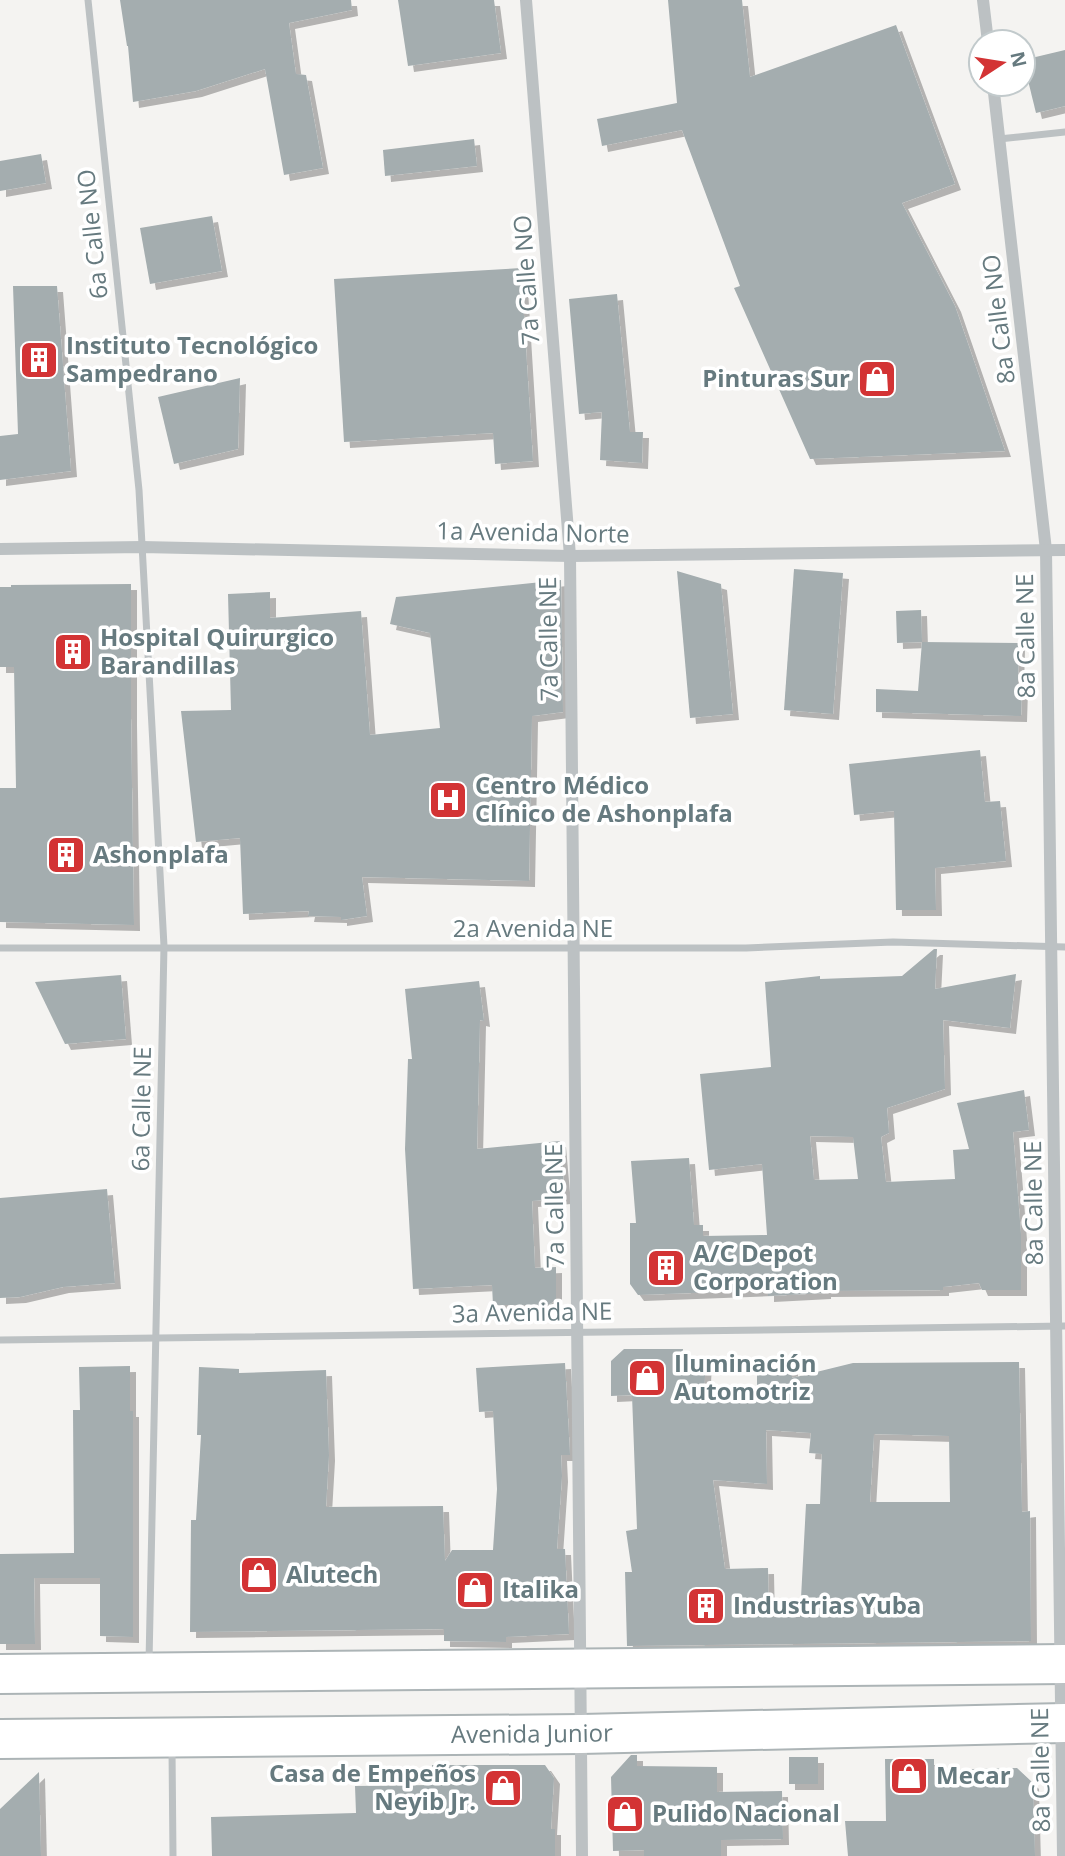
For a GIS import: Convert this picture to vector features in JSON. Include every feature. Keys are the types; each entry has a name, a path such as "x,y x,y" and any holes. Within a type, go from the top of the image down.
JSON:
{"main road":[{"path":"0,1674 1063,1664"},
{"name":"Avenida Junior","path":"0,1739 581,1734 1063,1723"}],"street":[{"name":"6a Calle NO","path":"88,0 139,490 142,547"},
{"name":"7a Calle NO","path":"526,0 570,556"},
{"path":"983,0 986,28"},
{"name":"8a Calle NO","path":"995,98 1046,550"},
{"path":"999,139 1065,132"},
{"name":"1a Avenida Norte","path":"0,550 142,547 570,556 1065,550"},
{"name":"6a Calle NE","path":"142,547 164,946 149,1672"},
{"name":"8a Calle NE","path":"1046,550 1051,947 1061,1326 1063,1856"},
{"name":"7a Calle NE","path":"570,556 582,1856"},
{"name":"2a Avenida NE","path":"0,948 746,948 892,942 1065,947"},
{"name":"3a Avenida NE","path":"0,1340 1061,1326"},
{"path":"173,1738 173,1856"}],"building":[{"path":"120,0 351,0 352,10 289,23 296,74 306,75 323,168 284,175 265,69 196,91 133,102 128,46"},
{"path":"398,0 494,0 501,53 408,66"},
{"path":"668,0 742,0 750,77 896,25 955,184 902,203 955,306 1005,451 810,459 734,288 740,286 682,130 602,146 597,119 677,103"},
{"path":"1065,50 1065,106 1036,113 1032,98 1037,98 1037,57"},
{"path":"474,139 477,166 385,176 383,150"},
{"path":"41,154 46,183 0,191 0,161"},
{"path":"212,216 222,271 150,284 140,228"},
{"path":"521,268 533,461 495,464 493,433 344,442 334,279"},
{"name":"Instituto Tecnológico Sampedrano","path":"13,286 57,286 71,471 0,480 0,436 18,434"},
{"path":"617,294 630,432 643,432 642,463 600,460 602,412 579,414 569,299"},
{"path":"240,378 238,449 174,464 158,397"},
{"path":"794,569 843,573 833,714 784,710"},
{"path":"677,571 721,584 733,714 690,718"},
{"path":"561,580 563,712 532,716 529,881 362,877 367,916 341,920 341,917 308,916 309,911 243,914 240,838 196,842 181,711 231,710 228,594 270,592 270,618 361,611 370,735 440,728 430,633 390,624 396,597"},
{"path":"131,584 134,925 0,922 0,788 16,788 14,667 0,667 0,587"},
{"path":"921,610 922,642 897,643 896,611"},
{"path":"922,642 1019,643 1021,716 876,712 876,689 918,691"},
{"path":"980,750 985,802 1000,801 1006,861 935,868 936,910 896,910 894,811 854,815 849,764"},
{"path":"934,949 937,949 935,989 1016,974 1010,1028 943,1020 945,1089 887,1108 889,1133 881,1137 886,1182 955,1179 953,1150 969,1149 957,1103 1024,1090 1029,1130 1013,1132 1021,1234 1021,1290 982,1290 979,1283 943,1287 943,1290 825,1291 768,1296 768,1290 638,1295 630,1284 630,1223 636,1223 631,1161 689,1158 694,1225 703,1225 703,1236 767,1235 762,1164 709,1170 700,1074 771,1067 765,982 820,976 820,979 902,976","holes":["810,1136 853,1137 858,1179 814,1180"]},
{"path":"121,975 126,1039 65,1044 35,982"},
{"path":"479,981 484,1021 480,1020 477,1149 560,1141 565,1198 532,1201 535,1268 556,1267 556,1300 548,1305 493,1305 492,1285 413,1289 405,1149 408,1059 412,1059 405,989"},
{"path":"107,1189 115,1283 63,1287 20,1297 0,1298 0,1198"},
{"path":"624,1349 683,1349 683,1357 706,1359 704,1394 757,1387 757,1367 792,1368 792,1378 853,1363 1019,1362 1022,1512 1030,1511 1031,1641 627,1646 625,1572 632,1572 626,1531 637,1529 632,1395 611,1396 611,1361","holes":["766,1430 811,1433 809,1453 822,1454 820,1504 806,1504 800,1617 769,1617 768,1568 725,1569 713,1480 767,1484","874,1434 949,1436 950,1502 870,1502"]},
{"path":"565,1363 570,1455 561,1455 557,1549 565,1549 569,1634 506,1637 506,1642 444,1641 444,1629 190,1632 191,1520 196,1520 201,1435 197,1435 199,1367 239,1369 239,1373 326,1370 329,1455 326,1507 443,1506 445,1561 452,1550 493,1550 497,1489 493,1411 479,1412 476,1368"},
{"path":"130,1366 130,1411 133,1411 133,1637 100,1636 100,1578 34,1578 35,1644 0,1644 0,1554 74,1553 73,1410 80,1410 79,1367"},
{"path":"631,1755 637,1755 637,1766 717,1767 717,1792 782,1791 783,1839 721,1840 721,1856 644,1856 644,1850 613,1851 611,1777"},
{"path":"789,1757 818,1757 818,1784 789,1784"},
{"path":"885,1759 934,1759 934,1770 1017,1768 1033,1783 1035,1856 848,1856 845,1821 886,1821"},
{"path":"432,1765 545,1765 554,1778 551,1829 555,1829 555,1856 212,1856 211,1817 356,1813 355,1786 432,1785"},
{"path":"39,1772 41,1856 0,1856 0,1809"}],"place":[{"name":"Instituto Tecnológico Sampedrano","path":"39,360"},
{"name":"Pinturas Sur","path":"877,379"},
{"name":"Hospital Quirurgico Barandillas","path":"73,652"},
{"name":"Centro Médico Clínico de Ashonplafa","path":"448,800"},
{"name":"Ashonplafa","path":"66,855"},
{"name":"A/C Depot Corporation","path":"666,1268"},
{"name":"Iluminación Automotriz","path":"647,1378"},
{"name":"Alutech","path":"259,1575"},
{"name":"Italika","path":"475,1590"},
{"name":"Industrias Yuba","path":"706,1606"},
{"name":"Mecar","path":"909,1776"},
{"name":"Casa de Empeños Neyib Jr.","path":"503,1788"},
{"name":"Pulido Nacional","path":"625,1814"}]}
